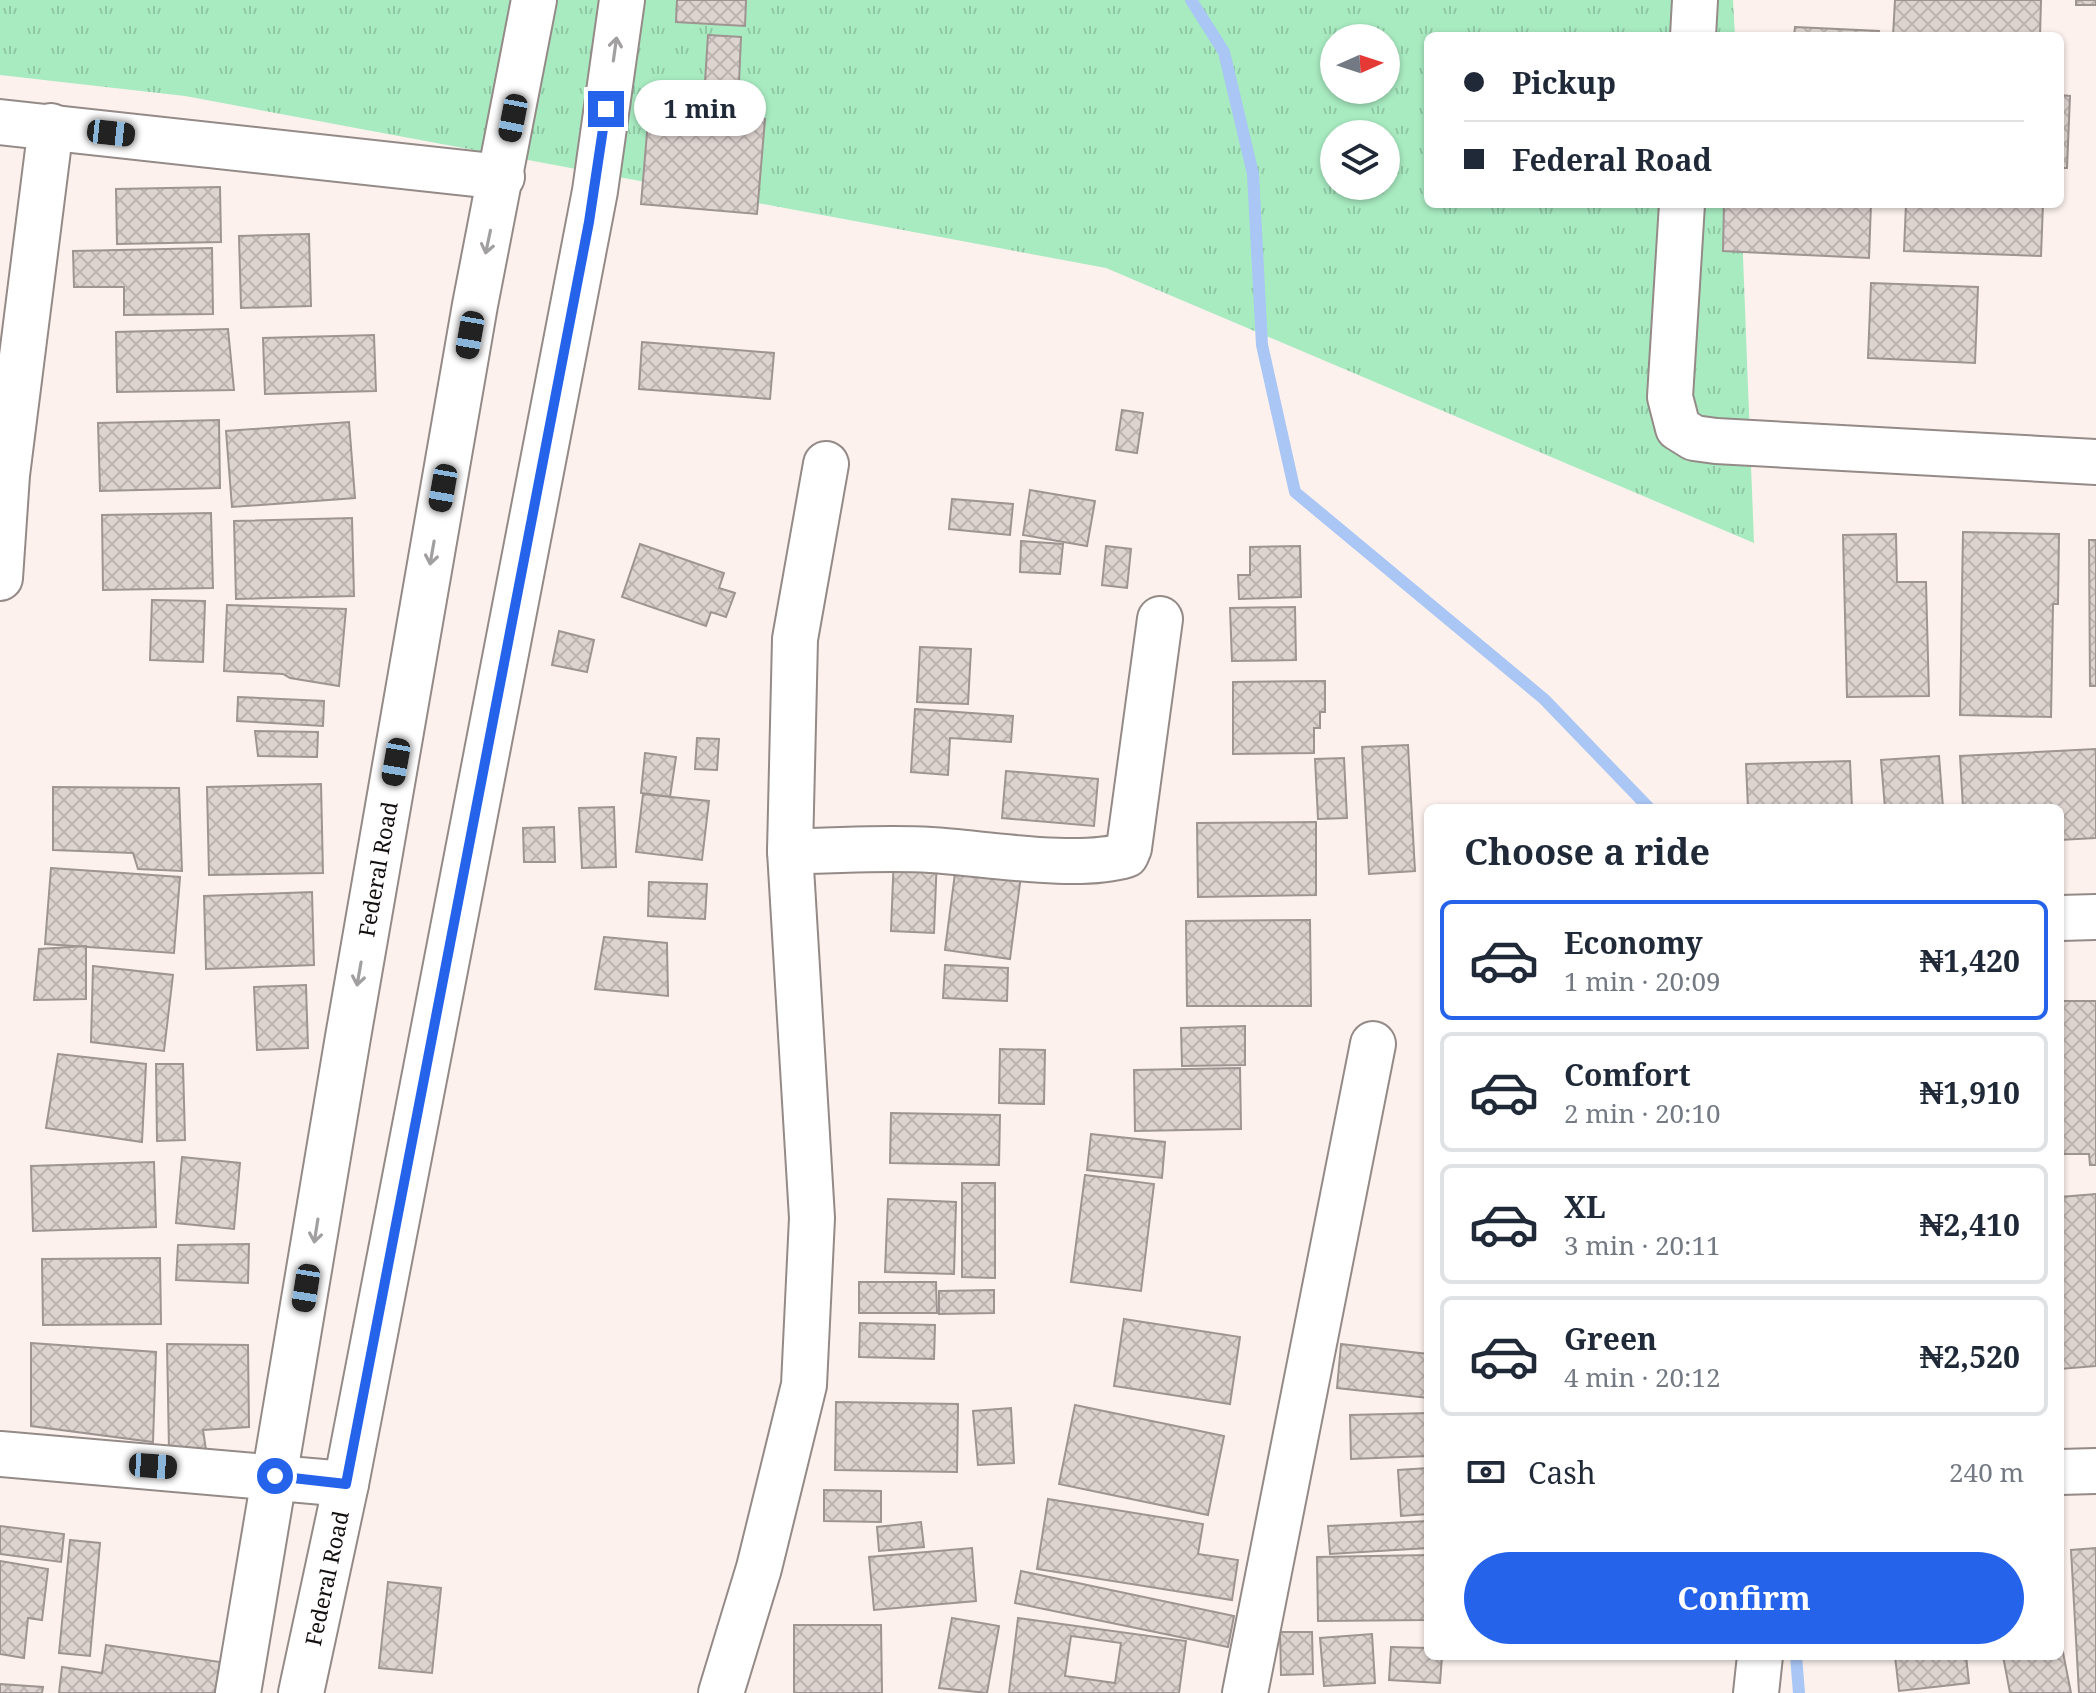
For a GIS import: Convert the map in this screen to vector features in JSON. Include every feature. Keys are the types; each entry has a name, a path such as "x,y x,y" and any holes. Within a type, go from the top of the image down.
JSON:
{"street":[{"name":"Federal Road","path":"238,1693 350,1022 475,305 534,0"},
{"name":"Federal Road","path":"301,1693 346,1484 595,191 622,0"},
{"path":"1693,32 1695,0"},
{"path":"0,122 502,177"},
{"path":"0,578 3,475 51,126"},
{"path":"1682,208 1670,397 1678,428 1694,438 2096,462"},
{"path":"721,1693 759,1568 804,1385 812,1218 790,851 795,639 826,464"},
{"path":"790,851 927,849 1053,859 1126,855 1160,619"},
{"path":"2064,918 2096,917"},
{"path":"1245,1693 1373,1044"},
{"path":"0,1454 346,1484"},
{"path":"2064,1472 2096,1471"},
{"path":"1756,1693 1760,1660"}],"green space":[{"path":"0,0 1733,0 1735,32 1424,32 1424,208 1741,208 1754,543 1106,268 185,96 0,75"}],"building":[{"path":"677,0 746,0 745,26 676,22"},
{"path":"1895,0 2041,0 2040,32 1893,32"},
{"path":"2076,0 2096,0 2096,5 2076,5"},
{"path":"1795,27 1879,31 1879,32 1794,32"},
{"path":"708,35 741,37 739,83 705,82"},
{"path":"2064,95 2070,96 2067,168 2064,168"},
{"path":"649,109 765,119 757,214 641,204"},
{"path":"220,187 221,242 117,244 116,189"},
{"path":"1724,208 1871,208 1869,258 1723,251"},
{"path":"1906,208 2043,208 2041,256 1904,251"},
{"path":"309,234 311,306 241,308 239,236"},
{"path":"212,248 213,314 124,315 124,287 74,287 73,251"},
{"path":"1871,283 1978,287 1975,363 1868,358"},
{"path":"228,329 234,390 117,392 116,332"},
{"path":"374,335 376,391 265,394 263,338"},
{"path":"642,342 774,353 770,399 639,389"},
{"path":"1122,410 1143,413 1137,453 1116,450"},
{"path":"219,420 220,488 100,491 98,423"},
{"path":"349,422 355,498 232,507 226,431"},
{"path":"1030,490 1095,501 1087,546 1023,535"},
{"path":"952,499 1013,504 1010,535 949,529"},
{"path":"211,513 213,588 103,590 102,515"},
{"path":"352,518 354,596 236,599 234,521"},
{"path":"1963,532 2059,534 2058,604 2053,604 2051,717 1960,715"},
{"path":"1896,534 1897,582 1926,582 1929,696 1847,697 1843,535"},
{"path":"2089,540 2096,540 2096,686 2090,686"},
{"path":"1021,541 1063,544 1060,574 1020,572"},
{"path":"640,544 724,573 719,588 735,593 726,617 711,612 706,626 622,597"},
{"path":"1106,546 1131,549 1127,588 1102,585"},
{"path":"1300,546 1301,597 1239,599 1238,575 1250,575 1250,547"},
{"path":"152,600 205,601 203,662 150,660"},
{"path":"227,605 346,609 339,686 290,678 283,674 224,671"},
{"path":"1295,607 1296,660 1232,661 1230,608"},
{"path":"559,631 594,640 587,672 552,665"},
{"path":"920,647 971,649 968,704 917,702"},
{"path":"1325,681 1325,712 1320,712 1320,728 1314,728 1314,753 1233,754 1233,682"},
{"path":"238,697 324,701 323,726 237,721"},
{"path":"915,709 1013,716 1011,742 950,738 948,775 911,772"},
{"path":"255,731 318,732 317,757 258,756"},
{"path":"697,738 719,739 717,770 695,769"},
{"path":"1408,745 1415,871 1369,874 1362,747"},
{"path":"2096,749 2096,838 2064,840 2064,804 1963,804 1960,756"},
{"path":"645,753 676,757 670,797 641,793"},
{"path":"1939,756 1943,804 1885,804 1881,760"},
{"path":"1344,758 1347,818 1318,819 1315,759"},
{"path":"1850,761 1852,804 1748,804 1746,764"},
{"path":"1006,771 1098,779 1094,826 1002,818"},
{"path":"321,784 323,873 209,875 207,787"},
{"path":"53,787 179,788 182,871 138,869 133,853 53,850"},
{"path":"643,794 709,801 702,860 636,852"},
{"path":"614,807 616,867 582,868 579,808"},
{"path":"1316,822 1316,895 1198,897 1197,823"},
{"path":"554,827 555,862 524,862 523,828"},
{"path":"894,854 937,856 934,933 891,931"},
{"path":"957,858 1022,868 1010,959 945,950"},
{"path":"51,868 180,877 174,953 45,944"},
{"path":"649,882 707,884 705,919 648,916"},
{"path":"312,892 314,965 206,969 204,896"},
{"path":"1310,920 1311,1006 1187,1006 1186,921"},
{"path":"604,937 667,943 668,996 595,989"},
{"path":"86,946 86,999 34,1000 39,949"},
{"path":"945,965 1008,968 1007,1001 943,998"},
{"path":"93,966 173,975 164,1051 91,1042"},
{"path":"306,985 308,1048 257,1050 254,987"},
{"path":"2064,1001 2096,1001 2096,1165 2090,1165 2089,1154 2064,1154"},
{"path":"1245,1026 1245,1065 1182,1066 1181,1028"},
{"path":"1000,1049 1045,1050 1044,1104 999,1103"},
{"path":"58,1054 146,1064 142,1142 46,1128"},
{"path":"156,1064 183,1064 185,1140 157,1141"},
{"path":"1240,1068 1241,1129 1135,1131 1134,1070"},
{"path":"891,1113 1000,1115 999,1165 890,1163"},
{"path":"1091,1134 1165,1142 1162,1178 1087,1170"},
{"path":"182,1157 240,1163 234,1229 176,1223"},
{"path":"154,1162 156,1227 33,1231 31,1166"},
{"path":"1085,1175 1154,1184 1141,1291 1071,1282"},
{"path":"962,1183 995,1183 995,1278 962,1277"},
{"path":"2096,1194 2096,1366 2064,1369 2064,1197"},
{"path":"888,1199 956,1202 954,1274 885,1272"},
{"path":"249,1244 248,1283 176,1280 178,1245"},
{"path":"160,1258 161,1324 43,1325 42,1259"},
{"path":"859,1282 936,1282 937,1313 859,1313"},
{"path":"994,1290 994,1313 939,1314 939,1291"},
{"path":"1124,1319 1240,1337 1230,1404 1114,1386"},
{"path":"860,1323 935,1325 934,1359 859,1357"},
{"path":"31,1343 156,1352 153,1442 31,1426"},
{"path":"167,1344 248,1345 249,1427 203,1430 206,1450 169,1450"},
{"path":"1341,1344 1424,1354 1424,1398 1337,1388"},
{"path":"836,1402 958,1404 957,1472 835,1470"},
{"path":"1075,1405 1224,1436 1208,1515 1059,1484"},
{"path":"1011,1408 1014,1463 978,1465 973,1411"},
{"path":"1424,1413 1424,1456 1351,1459 1350,1415"},
{"path":"1424,1468 1424,1514 1401,1516 1398,1470"},
{"path":"824,1490 881,1491 881,1522 824,1521"},
{"path":"1048,1499 1203,1524 1198,1554 1238,1560 1232,1600 1037,1569"},
{"path":"1424,1521 1424,1548 1330,1554 1328,1526"},
{"path":"921,1522 924,1547 879,1551 877,1527"},
{"path":"0,1526 64,1534 61,1562 0,1554"},
{"path":"70,1540 100,1543 90,1656 59,1653"},
{"path":"972,1548 976,1601 874,1610 869,1557"},
{"path":"2096,1548 2096,1693 2079,1693 2071,1550"},
{"path":"1424,1555 1424,1620 1318,1621 1317,1557"},
{"path":"0,1561 48,1569 42,1620 28,1618 24,1658 0,1654"},
{"path":"1021,1571 1234,1616 1228,1647 1015,1603"},
{"path":"388,1582 441,1588 432,1673 379,1668"},
{"path":"952,1618 999,1626 987,1693 939,1688"},
{"path":"1018,1618 1186,1641 1179,1693 1009,1693","holes":["1071,1636 1121,1643 1115,1683 1065,1676"]},
{"path":"794,1625 881,1625 882,1693 794,1693"},
{"path":"1280,1632 1312,1632 1313,1674 1281,1675"},
{"path":"1372,1634 1375,1683 1324,1686 1320,1638"},
{"path":"106,1645 220,1662 215,1693 59,1693 62,1667 102,1673"},
{"path":"1391,1647 1424,1648 1424,1660 1442,1660 1440,1683 1389,1680"},
{"path":"2064,1657 2071,1693 2010,1693 2004,1660 2064,1660"},
{"path":"1895,1660 1966,1660 1969,1683 1899,1691"},
{"path":"0,1684 43,1687 42,1693 0,1693"}],"waterway":[{"path":"1191,0 1224,52 1253,174 1262,345 1295,492 1544,699 1645,804"},
{"path":"1796,1660 1799,1693"}],"route":[{"path":"275,1476 346,1484 595,191 606,109"}]}
